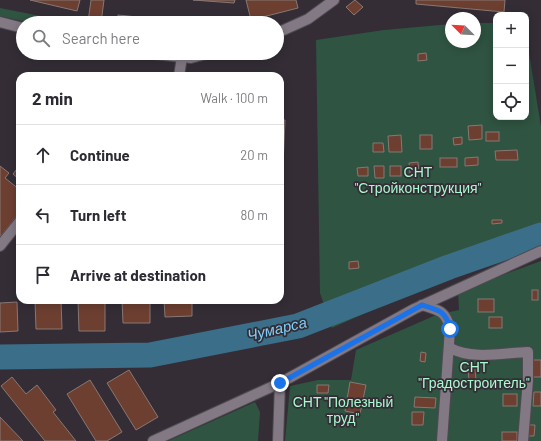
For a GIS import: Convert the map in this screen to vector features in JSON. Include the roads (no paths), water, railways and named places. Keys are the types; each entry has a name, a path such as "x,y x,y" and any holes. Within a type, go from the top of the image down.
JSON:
{"street":[{"path":"284,30 308,19 332,1"},
{"path":"0,22 16,26"},
{"path":"180,72 182,60"},
{"path":"0,246 16,226"},
{"path":"153,441 280,383 422,305 541,252"},
{"path":"422,305 443,312 448,318 450,329 450,348 443,410 442,441"},
{"path":"450,348 459,353 469,354 528,352 528,380 523,441"},
{"path":"278,441 280,383"}],"waterway":[{"name":"Чумарса","path":"0,357 150,355 298,326 449,267 541,235"}],"park label":[{"name":"СНТ \"Стройконструкция\"","path":"418,180"},
{"name":"СНТ \"Градостроитель\"","path":"474,376"},
{"name":"СНТ \"Полезный труд\"","path":"343,410"}]}
